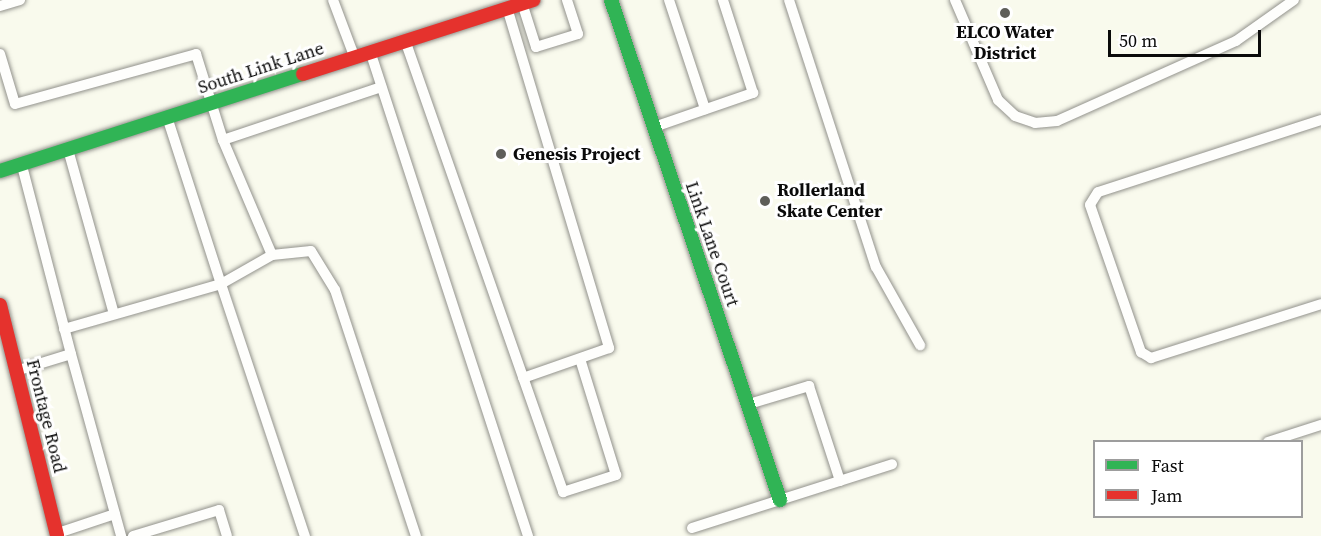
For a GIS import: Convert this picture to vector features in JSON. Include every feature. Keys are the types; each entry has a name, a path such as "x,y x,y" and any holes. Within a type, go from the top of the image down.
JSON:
{"street":[{"name":"Link Lane Court","path":"611,0 780,500"},
{"name":"South Link Lane","path":"0,171 354,57 406,43 527,2"},
{"name":"Frontage Road","path":"0,305 57,535"}],"lane":[{"path":"0,6 20,0"},
{"path":"333,0 354,57"},
{"path":"521,52 578,34 567,0"},
{"path":"669,0 705,109"},
{"path":"654,127 753,93 723,0"},
{"path":"789,0 876,267 920,345"},
{"path":"956,0 998,100 1015,116 1035,123 1057,121 1236,41 1294,0"},
{"path":"527,2 536,47"},
{"path":"507,8 609,348 523,378"},
{"path":"406,43 563,492 616,475 580,359"},
{"path":"370,52 528,536"},
{"path":"0,54 15,104 195,54 223,140 272,255"},
{"path":"223,140 381,87"},
{"path":"166,117 305,536"},
{"path":"1321,120 1098,192 1090,205 1141,352 1151,358 1321,304"},
{"path":"68,149 114,314"},
{"path":"22,164 64,330 121,536"},
{"path":"64,330 221,284 272,255 311,250 335,290 416,536"},
{"path":"16,370 71,354"},
{"path":"747,405 809,386 840,481"},
{"path":"1271,440 1321,425"},
{"path":"692,528 892,464"},
{"path":"133,536 219,510 227,536"},
{"path":"57,535 115,514"}],"traffic: fast":[{"path":"611,0 780,500"},
{"path":"0,171 303,74"}],"traffic: jam":[{"path":"303,74 533,0"},
{"path":"0,305 57,536"}],"place":[{"name":"ELCO Water District","path":"1005,13"},
{"name":"Genesis Project","path":"501,154"},
{"name":"Rollerland Skate Center","path":"765,201"}]}
